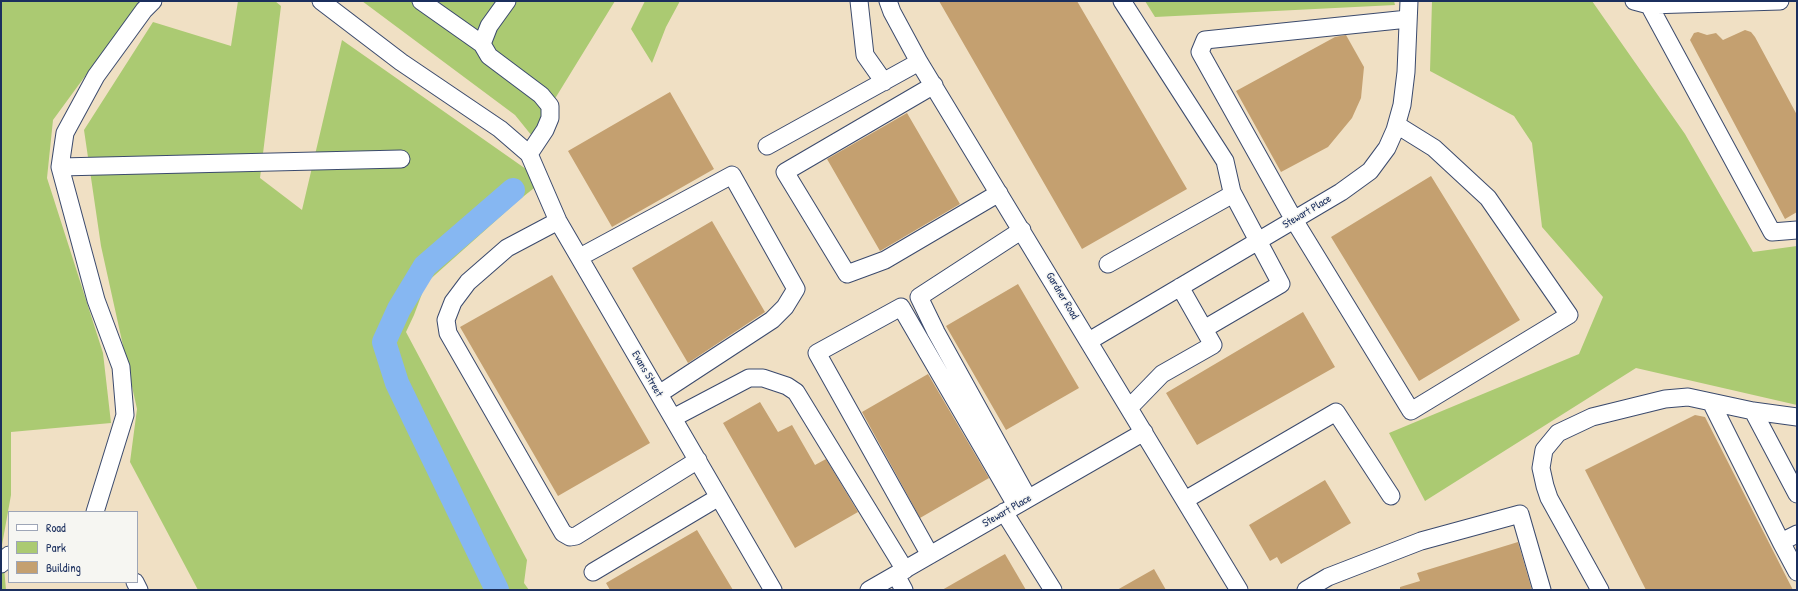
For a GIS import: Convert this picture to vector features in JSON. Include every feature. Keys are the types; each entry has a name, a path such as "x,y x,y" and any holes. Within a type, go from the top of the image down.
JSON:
{"street":[{"path":"95,511 125,415 121,367 96,300 60,167 65,133 96,76 144,10 153,1"},
{"path":"321,1 401,62 500,129 529,154 545,130 550,118 550,106 541,95 489,56 482,44 421,1"},
{"path":"482,44 489,26 507,1"},
{"path":"859,1 865,56 884,82"},
{"name":"Gardner Road","path":"888,1 892,12 919,62 1239,590"},
{"path":"1122,1 1225,161 1234,194 1281,284 1204,329"},
{"name":"Stewart Place","path":"1089,341 1342,192 1370,171 1387,148 1397,125 1402,105 1406,72 1409,1"},
{"path":"1780,1 1642,3 1772,232 1797,230"},
{"path":"1397,125 1434,148 1488,198 1569,315 1411,411 1294,220 1200,52 1205,40 1408,20"},
{"path":"767,146 919,62"},
{"path":"934,85 786,172 847,274 885,260 999,193"},
{"name":"Evans Street","path":"529,154 558,221 773,590"},
{"path":"60,167 401,159"},
{"path":"580,257 732,175 796,289 785,307 772,320 659,394"},
{"path":"1108,264 1234,194"},
{"path":"558,221 507,248 468,282 453,302 446,320 448,333 563,533 570,537 576,536 698,460"},
{"path":"1022,230 919,297 1016,505 1053,590"},
{"path":"1129,408 1162,374 1213,345 1180,287"},
{"path":"930,555 817,353 901,307 1016,505"},
{"path":"673,418 749,378 763,378 777,381 792,389 796,392 900,572 904,590"},
{"path":"1600,590 1549,498 1541,468 1544,450 1558,433 1592,417 1665,400 1688,397 1753,412 1797,417"},
{"path":"1711,402 1797,572"},
{"path":"1184,500 1336,412 1391,496"},
{"path":"1753,412 1797,494"},
{"name":"Stewart Place","path":"869,590 1144,432"},
{"path":"593,572 719,497"},
{"path":"1306,590 1328,577 1421,541 1520,514 1542,590"},
{"path":"1781,542 1797,534"},
{"path":"1,564 8,556"}],"green space":[{"path":"1,1 140,1 53,120 47,178 103,353 111,423 11,432 11,495 2,545 6,590 1,590"},
{"path":"238,1 275,1 281,6 260,178 302,210 342,40 543,181 519,200 426,283 406,332 527,560 524,583 529,590 198,590 130,462 137,409 101,246 84,130 153,22 231,46"},
{"path":"362,1 615,1 532,136 515,115"},
{"path":"645,1 680,1 666,27 652,63 631,29"},
{"path":"1145,1 1394,1 1395,5 1155,17"},
{"path":"1432,1 1592,1 1685,134 1753,252 1797,246 1797,405 1636,368 1425,501 1389,433 1579,354 1603,297 1542,227 1532,143 1514,116 1430,71"}],"building":[{"path":"939,1 1077,1 1187,189 1082,249"},
{"path":"1745,30 1751,32 1755,37 1797,115 1797,212 1785,219 1690,40 1694,33 1698,32 1707,35 1716,33 1723,40"},
{"path":"1346,35 1364,67 1361,98 1352,118 1328,147 1281,172 1236,91 1335,37"},
{"path":"670,92 714,169 612,227 568,151"},
{"path":"907,113 960,204 880,251 827,159"},
{"path":"1431,176 1520,320 1419,381 1331,237"},
{"path":"712,221 765,312 688,363 632,268"},
{"path":"552,275 650,443 558,496 460,327"},
{"path":"1018,284 1079,388 1006,430 946,326"},
{"path":"1303,312 1335,367 1197,445 1166,393"},
{"path":"928,374 989,478 920,518 862,412"},
{"path":"760,402 778,432 792,425 815,465 826,459 858,512 795,548 723,423"},
{"path":"1695,415 1705,417 1793,590 1646,590 1585,470"},
{"path":"1325,480 1351,523 1281,564 1277,557 1270,561 1249,525"},
{"path":"697,530 733,590 610,590 606,583"},
{"path":"1518,542 1532,590 1400,590 1400,587 1420,581 1417,573"},
{"path":"1005,554 1026,590 942,590"},
{"path":"1154,569 1166,590 1117,590"}],"waterway":[{"path":"497,590 397,383 384,342 399,309 425,266 513,190"}]}
